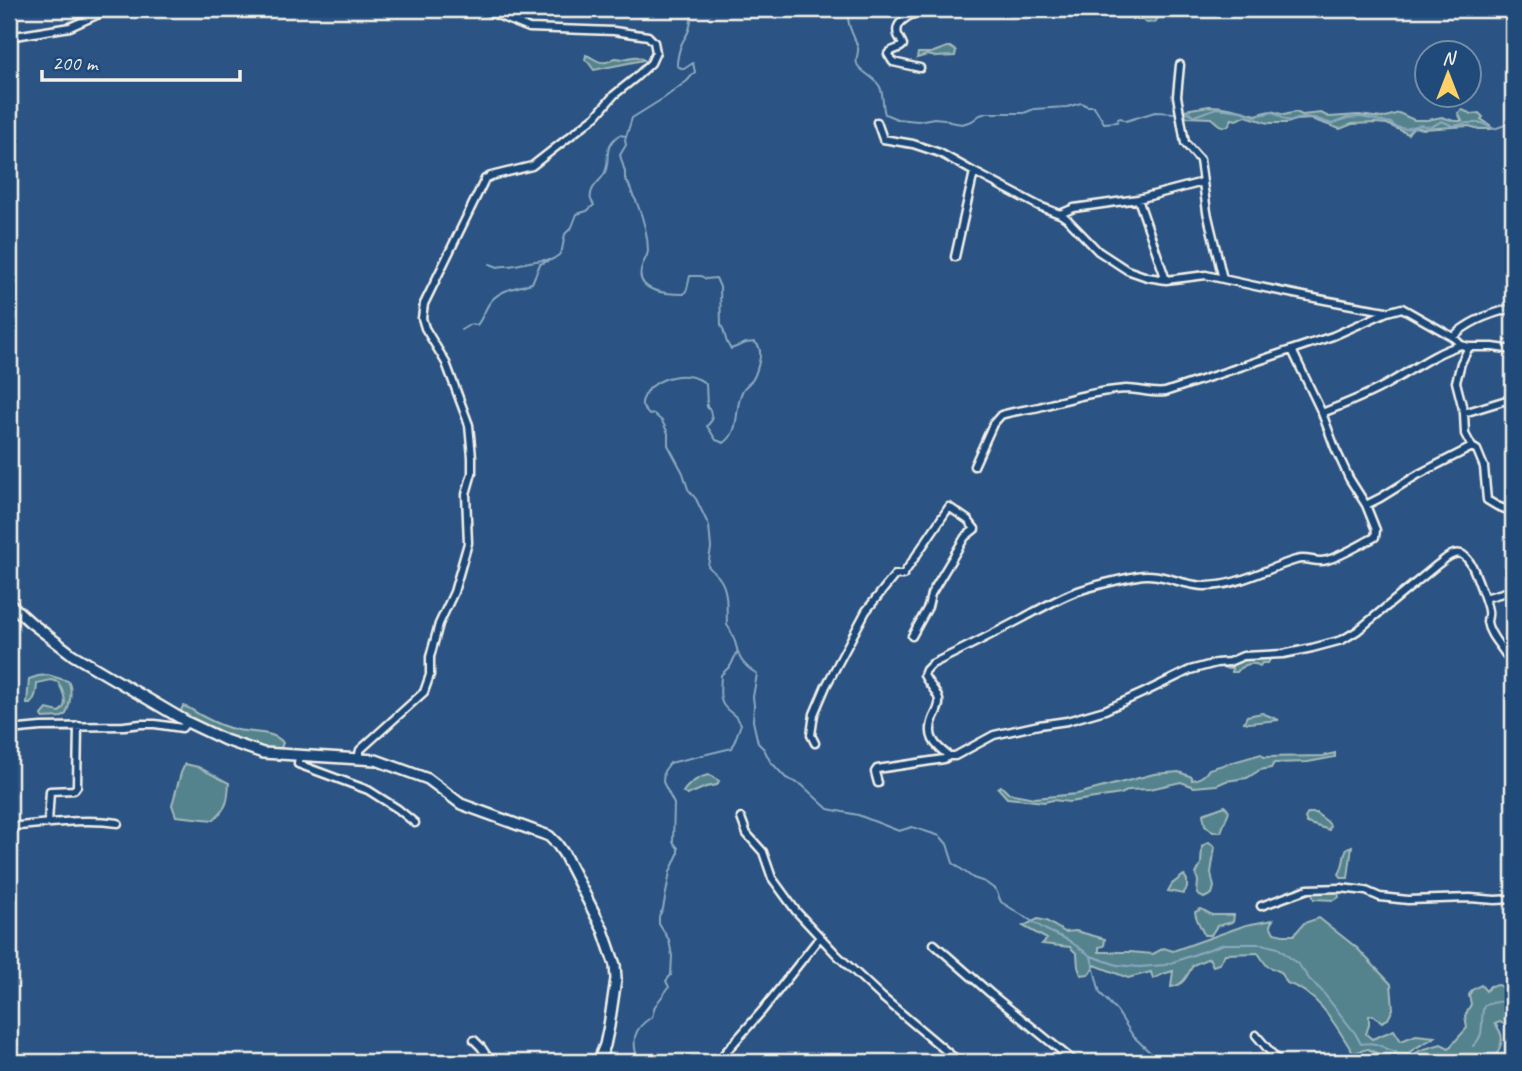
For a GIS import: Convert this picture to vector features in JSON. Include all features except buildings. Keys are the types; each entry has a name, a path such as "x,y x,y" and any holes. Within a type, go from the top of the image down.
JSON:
{"street":[{"path":"9,37 70,27 110,9"},
{"path":"358,759 360,750 424,692 430,675 430,657 439,624 454,592 468,542 466,494 472,473 469,425 446,363 425,327 422,318 424,304 485,179 532,166 596,116 614,95 651,63 656,52 654,42 648,36 580,29 529,28 482,9"},
{"path":"920,68 893,62 888,54 903,45 897,32 902,20 926,9"},
{"path":"1180,65 1178,102 1185,143 1200,160 1207,212 1223,279"},
{"path":"877,122 883,139 913,144 940,153 1039,206 1060,214 1089,243 1127,270 1166,280 1206,275 1293,295 1387,312"},
{"path":"955,257 974,172"},
{"path":"1060,214 1074,208 1138,199 1203,182"},
{"path":"1138,199 1166,280"},
{"path":"974,466 993,424 1001,415 1103,391 1141,389 1156,393 1165,392 1333,336 1402,308 1453,337 1461,345"},
{"path":"1453,337 1464,327 1513,308"},
{"path":"1322,413 1378,389 1450,348 1461,345 1513,350"},
{"path":"1469,347 1456,382 1464,413 1465,434 1472,447 1477,450 1484,467 1487,499 1513,512"},
{"path":"949,756 933,740 930,730 939,704 939,697 924,675 932,664 1078,591 1141,575 1154,575 1186,584 1219,585 1247,579 1296,560 1307,558 1327,561 1375,537 1376,530 1366,505 1345,468 1292,350"},
{"path":"1464,413 1513,398"},
{"path":"1366,505 1472,447"},
{"path":"815,743 811,735 814,714 826,685 860,621 895,575 903,575 949,507 968,520 975,529 965,537 931,594 928,607 912,636"},
{"path":"878,783 875,772 877,769 956,756 994,735 1067,721 1104,710 1190,670 1229,662 1243,656 1283,654 1342,640 1357,631 1451,555 1460,554 1472,565 1489,611 1486,620 1491,633 1506,655 1513,654"},
{"path":"1485,598 1513,590"},
{"path":"9,603 74,655 187,722 225,740 263,753 376,760 428,779 461,804 549,836 565,854 603,930 614,959 614,997 606,1045 598,1062"},
{"path":"9,730 155,724 181,728 187,722"},
{"path":"48,823 50,791 74,790 77,786 78,726"},
{"path":"299,756 299,764 368,790 415,823"},
{"path":"741,818 747,834 763,852 772,878 796,911 882,997 956,1061"},
{"path":"9,827 101,821 118,823"},
{"path":"1261,906 1308,888 1367,891 1380,897 1408,900 1513,899"},
{"path":"718,1062 820,937"},
{"path":"934,944 1075,1062"},
{"path":"1256,1035 1279,1062"},
{"path":"474,1040 489,1062"}],"green space":[{"path":"1154,13 1158,18 1155,22 1147,23 1141,19 1132,19 1132,14"},
{"path":"947,47 956,51 955,56 927,55 917,58 918,53 931,53"},
{"path":"586,55 603,62 614,58 634,57 644,60 594,70 585,60"},
{"path":"1209,106 1256,115 1270,111 1284,115 1296,112 1302,115 1321,113 1329,117 1359,115 1382,118 1399,113 1414,120 1442,117 1454,121 1462,121 1458,113 1462,110 1472,114 1479,113 1491,129 1469,126 1423,129 1416,127 1408,134 1387,124 1375,123 1352,124 1340,129 1311,119 1268,123 1246,116 1232,119 1228,126 1225,126 1219,125 1211,118 1186,117 1184,110"},
{"path":"1271,658 1268,663 1262,663 1260,666 1247,664 1237,672 1232,672 1232,667 1225,668 1240,661"},
{"path":"48,675 70,684 69,706 62,717 43,718 42,715 47,709 59,712 64,706 58,682 51,680 37,683 33,700 27,704 29,679"},
{"path":"183,706 224,726 269,734 283,743 280,750 267,752 208,729 180,713"},
{"path":"1262,713 1279,720 1244,722 1247,716"},
{"path":"1335,753 1335,757 1308,762 1274,763 1271,768 1260,770 1247,778 1217,785 1194,787 1181,782 1069,802 1007,798 998,788 1001,786 1008,793 1034,798 1077,794 1154,774 1179,772 1195,780 1209,769 1261,754 1264,757 1323,756"},
{"path":"185,764 198,767 229,783 226,804 213,820 176,816 172,805"},
{"path":"709,775 719,781 717,785 687,795 683,792 694,781"},
{"path":"1225,806 1229,811 1221,832 1213,832 1205,825 1203,814"},
{"path":"1308,813 1316,813 1325,820 1330,825 1329,830 1307,823 1305,818"},
{"path":"1209,842 1215,847 1211,873 1214,887 1212,894 1204,898 1197,894 1196,874 1201,864 1202,846"},
{"path":"1352,846 1348,878 1342,878 1339,874 1346,851"},
{"path":"1184,875 1187,888 1183,894 1168,891 1172,884"},
{"path":"1316,890 1338,892 1339,897 1334,900 1314,899 1312,894"},
{"path":"1201,909 1212,915 1234,915 1233,922 1217,926 1211,935 1204,935 1195,912"},
{"path":"1319,918 1357,948 1391,984 1393,1009 1388,1019 1382,1022 1373,1015 1369,1016 1366,1034 1372,1039 1394,1030 1401,1041 1416,1035 1435,1037 1399,1060 1368,1049 1353,1053 1317,1002 1287,983 1281,972 1267,966 1258,953 1225,954 1219,964 1213,966 1209,958 1193,965 1182,982 1171,987 1173,971 1153,979 1151,972 1128,978 1095,965 1089,974 1081,975 1077,954 1070,947 1042,944 1047,939 1023,926 1038,919 1065,932 1076,931 1105,939 1099,952 1153,954 1164,948 1173,951 1246,925 1273,920 1270,925 1274,933 1294,935 1304,923"},
{"path":"1513,980 1513,1029 1500,1022 1495,1024 1501,1033 1502,1041 1495,1058 1483,1057 1479,1062 1401,1062 1421,1050 1441,1044 1449,1048 1467,1028 1465,1016 1471,1004 1469,995 1472,990 1481,985 1486,991 1490,986 1499,985 1508,991"}],"waterway":[{"path":"693,9 691,24 679,51 677,66 684,69 693,63 695,72 664,98 632,118 626,145 620,155 625,179 637,202 646,233 648,251 640,275 642,281 653,290 677,294 684,294 690,276 716,278 720,287 721,325 729,346 731,349 755,342 760,348 760,358 753,379 742,392 733,432 724,443 716,440 707,426 712,420 707,407 706,384 699,379 682,376 664,379 650,388 642,404 649,415 654,414 662,421 668,433 668,445 709,526 711,548 708,566 723,584 727,625 743,662 757,674 753,721 758,743 786,778 802,785 828,809 858,815 899,831 912,827 940,836 947,844 953,863 996,890 1001,902 1091,956 1117,965 1139,967 1165,965 1224,944 1262,944 1278,948 1299,965 1321,990 1361,1044 1376,1044 1396,1052 1395,1062"},
{"path":"850,9 849,22 858,48 857,64 880,87 885,114 897,119 918,121 934,118 962,124 987,113 1024,113 1034,109 1067,107 1081,103 1094,106 1104,123 1117,122 1121,118 1126,121 1155,112 1176,113"},
{"path":"1181,113 1189,112 1194,116 1217,108 1255,116 1273,112 1285,120 1293,121 1303,117 1332,124 1347,118 1361,117 1406,129 1420,125 1431,127 1442,121 1453,126 1482,123 1494,129 1513,122"},
{"path":"461,330 471,324 477,325 495,297 510,289 532,283 540,264 559,255 565,234 572,227 577,214 594,205 591,199 592,191 606,171 610,145 619,135 626,136"},
{"path":"490,264 498,267 513,266 549,260"},
{"path":"638,1062 635,1036 641,1026 652,1017 655,1006 669,987 666,981 671,975 669,940 659,924 659,916 678,848 673,842 674,804 663,782 664,771 670,763 732,748 741,724 722,703 720,687 721,675 731,665 737,652"},
{"path":"1091,957 1100,993 1117,1011 1133,1036 1160,1062"},
{"path":"1473,1046 1480,1037 1484,1006 1513,999"}]}
